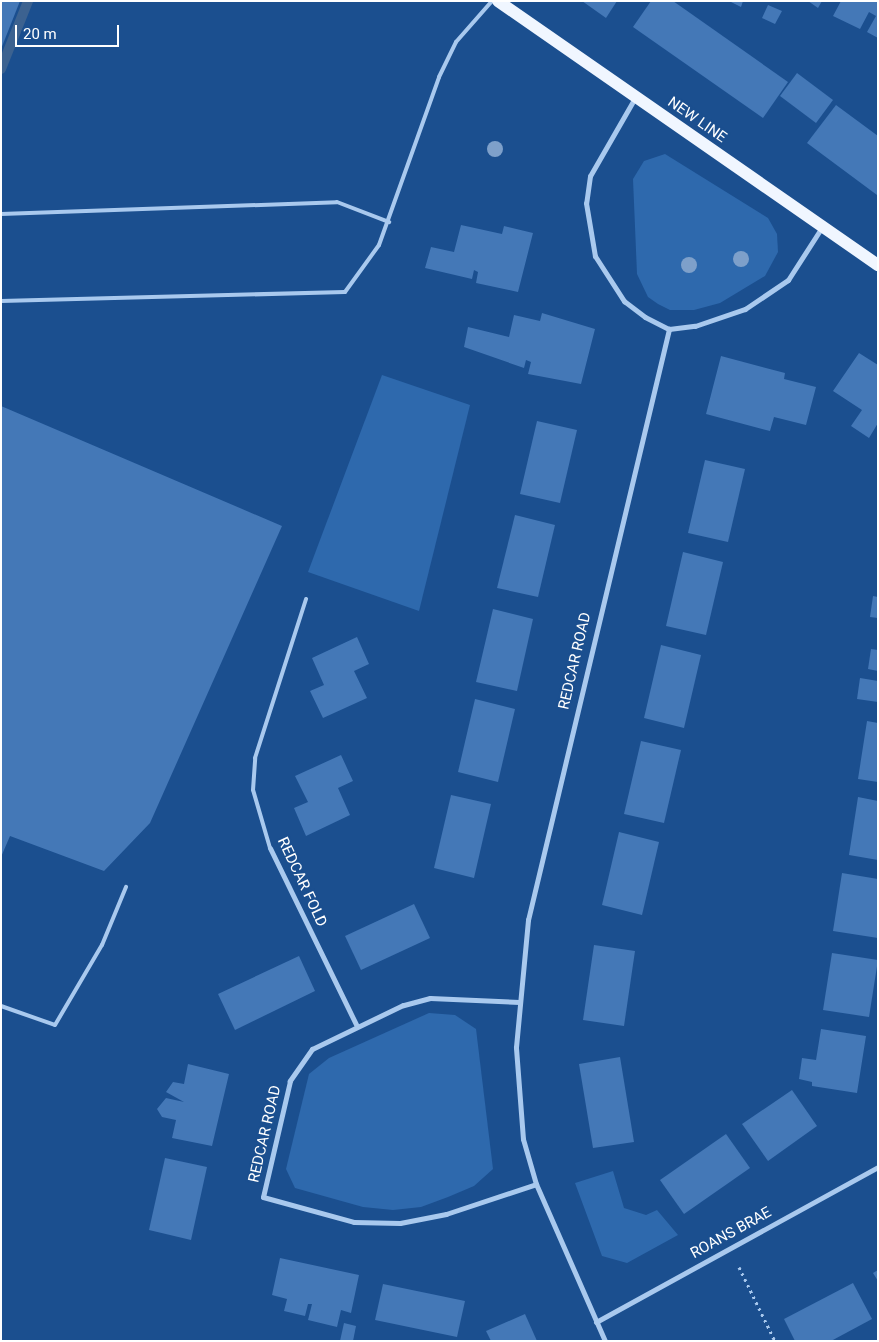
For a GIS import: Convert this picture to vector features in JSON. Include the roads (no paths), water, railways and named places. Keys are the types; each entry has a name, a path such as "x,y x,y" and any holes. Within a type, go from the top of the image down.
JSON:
{"main road":[{"name":"NEW LINE","path":"498,1 878,265"}],"street":[{"path":"636,96 590,176 588,230 594,256 624,301 669,329 721,319 768,296 788,280 822,227"},
{"name":"REDCAR ROAD","path":"605,1341 536,1184 517,1092 519,1002 528,920 669,329"},
{"name":"REDCAR FOLD","path":"270,848 357,1026"},
{"name":"REDCAR ROAD","path":"519,1002 430,998 357,1026 312,1049 296,1069 263,1197 354,1222 400,1223 446,1214 536,1184"},
{"name":"ROANS BRAE","path":"596,1322 878,1167"}],"lane":[{"path":"1,301 344,292 379,245 439,76 456,42 492,1"},
{"path":"1,214 337,202 388,222"},
{"name":"REDCAR FOLD","path":"270,848 253,790 255,758 306,599"},
{"path":"1,1006 56,1025 102,945 126,887"}],"waterway":[{"path":"1,69 28,1"}]}
